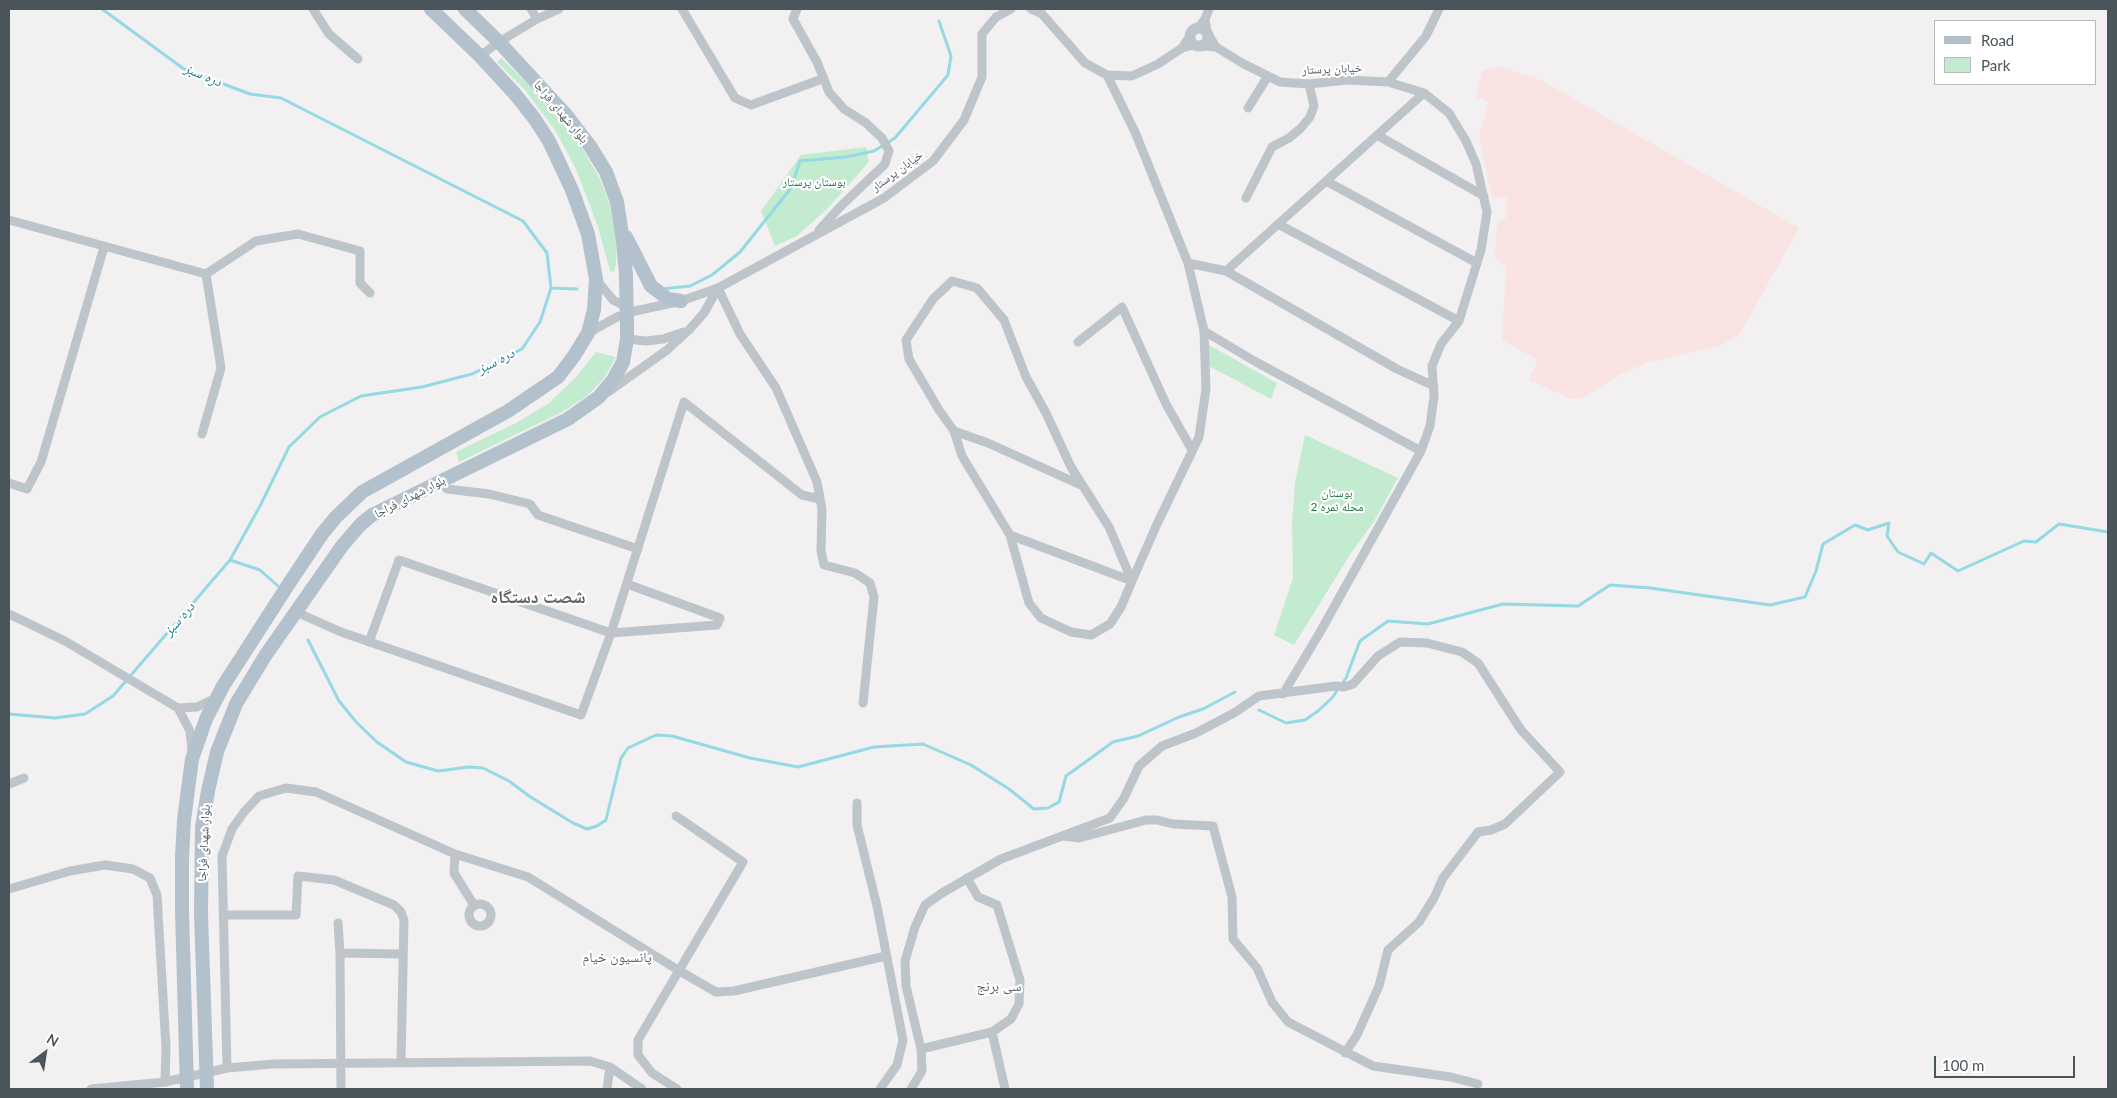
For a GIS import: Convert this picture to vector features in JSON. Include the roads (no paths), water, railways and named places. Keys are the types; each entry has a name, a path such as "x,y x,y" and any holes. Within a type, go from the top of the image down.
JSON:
{"main road":[{"name":"بلوار شهدای فراجا","path":"187,1084 182,858 187,793 192,759 206,719 216,698 317,542 349,504 362,492 534,395 558,377 588,333 594,310 596,279 588,234 572,190 549,141 524,106 480,56 431,9"},
{"name":"بلوار شهدای فراجا","path":"207,1089 201,914 202,827 217,752 236,704 265,656 342,546 361,524 372,515 568,419 599,397 613,380 623,362 629,323 622,229 617,202 606,172 590,146 567,116 499,42 465,9"},
{"path":"622,229 651,286 668,299 681,301"}],"street":[{"path":"313,9 329,34 358,59"},
{"path":"531,9 538,19"},
{"path":"480,56 499,42 559,9"},
{"path":"682,9 735,98 751,105 822,79"},
{"path":"797,9 793,19 817,62 822,79 829,92 844,108 866,123 882,138 889,151 885,164 840,206 815,234"},
{"name":"خیابان پرستار","path":"588,333 610,320 629,323 718,288 884,198 933,161 964,120 982,77 982,34 996,17 1011,9"},
{"path":"1031,9 1042,14 1085,63 1107,75 1132,76 1158,64 1200,34 1208,9"},
{"path":"1388,82 1426,36 1439,9"},
{"path":"1200,34 1216,47"},
{"path":"1200,34 1216,47"},
{"name":"خیابان پرستار","path":"1216,47 1280,82 1309,84 1347,80 1388,82 1424,93 1449,113 1466,141 1476,164 1484,196"},
{"path":"1107,75 1135,132 1188,263 1204,331 1206,389 1198,437 1121,607 1110,624 1091,636 1072,632 1041,618 1028,603 1010,535 962,456 954,432 909,359 906,340 934,299 952,280 977,288 1004,320 1026,377 1072,467 1109,527 1132,581"},
{"path":"1248,108 1268,76"},
{"path":"1246,198 1272,147 1295,133 1310,117 1314,106 1309,84"},
{"path":"1226,270 1424,93"},
{"path":"1283,694 1319,634 1421,452 1430,426 1434,396 1432,366 1441,344 1459,321 1481,250 1487,212 1484,196 1378,135"},
{"path":"1326,181 1477,263"},
{"path":"9,220 206,274 256,241 298,234 360,251 360,282 370,293"},
{"path":"1278,224 1459,321"},
{"path":"9,483 27,489 41,462 104,247"},
{"path":"1188,263 1226,270 1397,369 1434,386"},
{"path":"202,434 221,368 206,274"},
{"path":"596,279 629,323 646,341 663,339 689,330"},
{"path":"599,397 642,369 689,330 704,313 718,288"},
{"path":"718,288 740,334 776,388 817,482 822,509 824,565 855,573 870,583 874,598 863,703"},
{"path":"1078,342 1122,307 1166,404 1192,450"},
{"path":"1204,331 1256,362 1421,452"},
{"path":"296,612 341,632 581,715 611,633 684,402 802,495 820,499"},
{"path":"954,432 988,444 1083,486"},
{"path":"440,482 447,489 489,494 530,504 538,515 638,549"},
{"path":"1010,535 1132,581"},
{"path":"369,642 399,560 611,633 717,625 720,618 627,584"},
{"path":"9,614 65,641 178,708 190,731 192,759"},
{"path":"911,1089 922,1071 921,1049 906,986 905,961 915,927 925,905 1001,859 1110,818 1124,798 1139,766 1162,746 1196,733 1234,713 1259,696 1353,684 1378,656 1400,642 1427,643 1462,652 1478,663 1521,730 1560,772 1505,824 1491,830 1478,832 1443,878 1434,898 1419,922 1388,950 1379,986 1357,1035 1345,1053"},
{"path":"178,708 197,707 216,698"},
{"path":"9,784 24,778"},
{"path":"226,1068 222,856 232,829 259,796 286,788 316,792 455,854 528,877 716,992 734,991 886,956"},
{"path":"857,803 857,825 877,906 902,1040 897,1065 880,1089"},
{"path":"676,816 743,862 638,1040 638,1055 652,1073 677,1089"},
{"path":"1063,836 1078,838 1146,820 1157,820 1173,824 1213,826 1232,897 1234,939 1257,968 1272,1002 1288,1022 1373,1066 1451,1077 1478,1084"},
{"path":"455,854 454,873 474,905"},
{"path":"9,889 70,871 105,866 133,869 150,878 157,895 166,1048 165,1082"},
{"path":"224,915 296,915 298,876 334,880 372,894 394,905 401,912 404,920 401,1063"},
{"path":"921,1049 992,1032 1011,1018 1018,1004 1020,980 997,905 978,897 967,878"},
{"path":"338,923 341,1089"},
{"path":"340,953 402,954"},
{"path":"992,1032 1005,1089"},
{"path":"91,1089 165,1082 187,1084 207,1072 226,1068 273,1064 590,1061 610,1067 642,1089"},
{"path":"607,1089 610,1067"}],"waterway":[{"name":"دره سبز","path":"9,714 55,718 85,714 113,696 230,560 260,506 289,447 320,417 361,396 422,387 472,374 522,349 540,322 551,288 547,253 523,221 281,98 250,94 184,69 102,9"},
{"path":"662,289 690,286 712,275 740,252 791,188 800,161 846,157 874,151 895,138 948,75 951,56 939,21"},
{"path":"551,288 577,289"},
{"path":"1259,710 1286,723 1305,720 1332,698 1346,678 1360,641 1388,621 1428,624 1503,604 1578,606 1610,585 1650,588 1770,605 1805,597 1816,571 1823,544 1855,525 1868,530 1889,523 1887,536 1898,552 1924,564 1931,553 1958,571 2024,541 2036,542 2059,524 2108,532"},
{"path":"230,560 260,570 278,586"},
{"path":"308,640 339,701 357,723 377,742 406,762 438,771 469,767 483,768 509,781 529,796 573,823 587,829 597,826 606,820 621,758 628,748 656,735 672,736 750,758 798,767 874,747 923,744 971,765 1009,789 1034,809 1048,808 1059,802 1066,776 1113,742 1138,736 1179,717 1203,709 1235,692"}],"district":[{"name":"شصت دستگاه","path":"538,597"},
{"name":"پانسیون خیام","path":"617,957"},
{"name":"سی برنج","path":"999,986"}],"park label":[{"name":"بوستان پرستار","path":"814,182"},
{"name":"بوستان محله نمره 2","path":"1337,500"}]}
